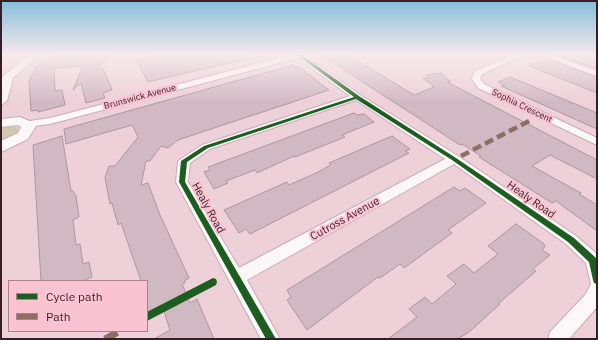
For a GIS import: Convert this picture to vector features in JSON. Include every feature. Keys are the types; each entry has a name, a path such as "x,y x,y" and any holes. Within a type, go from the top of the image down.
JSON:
{"street":[{"path":"1,101 8,78 16,71"},
{"name":"Brunswick Avenue","path":"17,125 50,121 239,71"},
{"name":"Healy Road","path":"321,71 357,97 454,159 571,240 593,260 597,280"},
{"name":"Sophia Crescent","path":"483,71 478,73 476,79 481,86 597,142"},
{"name":"Healy Road","path":"271,339 182,182 184,161 206,147 357,97"},
{"path":"1,114 17,125 1,154"},
{"name":"Cutross Avenue","path":"236,278 454,159"},
{"path":"556,339 591,301 597,288"}],"shaded area":[{"path":"12,125 18,128 17,133 1,141 1,126"}],"building":[{"path":"34,71 54,71 55,91 62,90 65,105 38,112 38,110 31,111 29,81"},
{"path":"81,71 104,71 112,90 103,93 105,98 86,103 81,83 73,90"},
{"path":"142,71 195,71 148,82"},
{"path":"272,71 304,71 329,90 178,140 168,148 161,146 150,161 146,161 141,185 148,183 160,215 189,278 182,284 190,303 197,299 214,339 154,339 170,330 162,305 148,312 148,280 141,280 121,223 118,225 112,203 110,204 105,178 109,166 115,166 138,137 132,125 66,144 64,129"},
{"path":"346,71 374,71 414,95 434,87 423,78 429,78 426,75 441,73 451,82 447,82 597,160 597,179 550,155 532,166 581,193 579,194 597,205 597,231 556,201 552,203 479,157 481,156 462,144 460,145"},
{"path":"541,71 580,71 597,77 597,93"},
{"path":"510,77 597,113 597,129 501,86 505,85 498,82"},
{"path":"354,113 357,115 364,114 374,122 342,135 345,137 295,157 294,156 257,173 255,170 226,181 228,183 214,189 204,172 210,170 208,167"},
{"path":"62,136 71,191 73,191 76,196 79,217 73,220 76,245 80,244 83,264 89,262 92,277 85,280 41,280 33,145"},
{"path":"392,136 410,149 405,151 409,153 250,234 246,229 239,233 224,210 287,182 289,185 314,174 331,165 329,163"},
{"path":"454,187 460,191 465,188 486,203 448,230 452,233 404,268 400,264 380,278 378,277 307,330 287,300 291,297 287,290"},
{"path":"516,224 543,243 545,246 542,250 550,255 533,269 536,271 499,303 500,304 468,333 457,339 388,339 417,317 409,309 425,297 432,304 456,284 447,276 464,264 474,273 498,254 488,246"}],"marked path":[{"path":"461,156 533,119"},
{"path":"105,339 118,332"}],"cycle path":[{"path":"321,71 357,97 454,159 571,240 593,260 597,280"},
{"path":"271,339 182,182 184,161 206,147 357,97"},
{"path":"148,316 213,282"}]}
